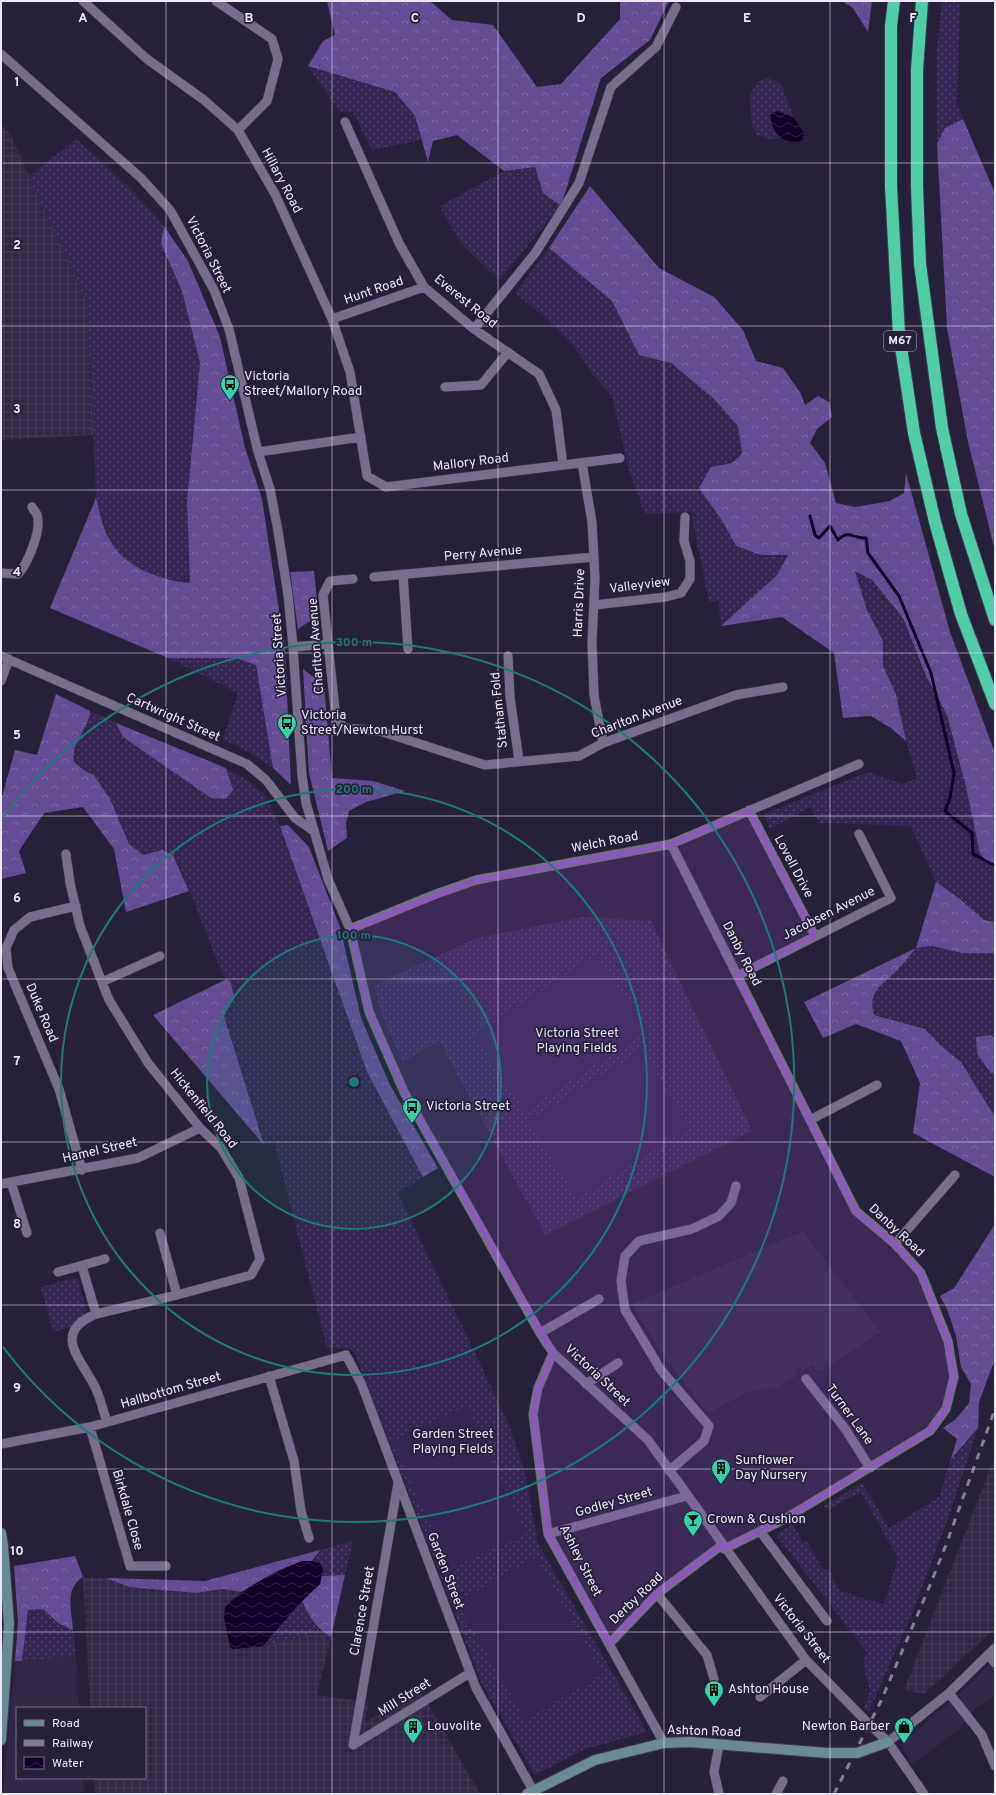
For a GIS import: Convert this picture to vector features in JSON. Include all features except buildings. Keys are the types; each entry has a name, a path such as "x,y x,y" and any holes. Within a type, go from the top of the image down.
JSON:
{"highway":[{"name":"M67","path":"894,1 891,26 891,187 899,334 914,433 935,522 961,614 995,704"},
{"name":"M67","path":"922,1 916,70 917,187 920,264 944,436 960,514 995,620"}],"street":[{"name":"Hillary Road","path":"83,1 147,59 204,100 238,130 275,194 332,319 350,372 361,436"},
{"path":"216,1 272,39 278,59 267,101 238,130"},
{"path":"474,329 536,252 579,183 611,86 656,47 676,7"},
{"name":"Victoria Street","path":"1,54 141,178 170,210 214,290 229,329 258,452 270,489 278,531 294,646 302,776 306,803 328,879 350,929 369,1012 404,1092 540,1333 553,1353 648,1440 723,1547 806,1660 888,1742 924,1794"},
{"name":"Everest Road","path":"345,122 399,243 424,287 474,329 539,374 556,410 563,465"},
{"name":"Hunt Road","path":"332,319 424,287"},
{"path":"446,388 481,384 508,352"},
{"path":"258,452 361,436"},
{"name":"Mallory Road","path":"361,436 367,476 386,487 620,458"},
{"name":"Harris Drive","path":"582,463 592,522 595,578 592,643 594,695 603,743"},
{"path":"1,573 18,574 26,564 37,530 37,514 32,507"},
{"name":"Valleyview","path":"594,605 681,594 690,579 690,561 684,541 685,517"},
{"name":"Perry Avenue","path":"374,577 594,557"},
{"path":"403,574 408,649"},
{"name":"Charlton Avenue","path":"353,579 330,581 323,594 336,720 345,728 380,730 485,764 579,756 603,743 736,695 783,687"},
{"path":"294,646 328,644"},
{"name":"Statham Fold","path":"508,656 510,697 519,762"},
{"path":"1,681 5,658"},
{"name":"Cartwright Street","path":"5,658 246,764 266,780 295,818 314,832"},
{"name":"Welch Road","path":"350,929 436,894 476,880 671,844 859,764"},
{"name":"Lovell Drive","path":"749,810 815,936"},
{"name":"Jacobsen Avenue","path":"737,976 891,898 859,834"},
{"name":"Danby Road","path":"671,844 856,1211 895,1244 921,1273 948,1341 954,1377 946,1409 930,1432 783,1520 760,1532 723,1547"},
{"name":"Hickenfield Road","path":"66,854 80,926 109,1000 148,1063 200,1128 220,1148 239,1178 260,1259 251,1275 85,1318 76,1328 72,1344 76,1358 97,1390 107,1422"},
{"name":"Duke Road","path":"76,906 30,917 14,930 4,948 8,968 59,1089 82,1170"},
{"path":"102,982 160,956"},
{"path":"810,1120 876,1085"},
{"name":"Hamel Street","path":"1,1184 82,1170 138,1158 200,1128"},
{"path":"895,1244 955,1175"},
{"path":"11,1182 27,1233"},
{"path":"669,1471 704,1441 709,1426 661,1370 625,1310 621,1281 625,1256 639,1241 692,1230 718,1216 731,1203 736,1186"},
{"path":"160,1233 177,1295"},
{"path":"58,1272 105,1259"},
{"path":"82,1266 96,1314"},
{"path":"540,1333 599,1300"},
{"name":"Ashley Street","path":"553,1353 538,1388 533,1414 548,1534 664,1743"},
{"name":"Hallbottom Street","path":"1,1444 90,1427 346,1355"},
{"name":"Garden Street","path":"346,1355 361,1383 476,1688 532,1793"},
{"path":"586,1384 618,1363"},
{"path":"269,1376 294,1461 301,1511 309,1538"},
{"name":"Turner Lane","path":"806,1379 846,1430 870,1468"},
{"name":"Birkdale Close","path":"90,1427 130,1566 166,1566"},
{"name":"Clarence Street","path":"354,1745 398,1482"},
{"name":"Godley Street","path":"548,1534 687,1496"},
{"path":"760,1532 827,1620"},
{"path":"1,1533 3,1575 9,1624 1,1740"},
{"name":"Derby Road","path":"609,1644 657,1594 723,1547"},
{"path":"657,1594 707,1655 714,1679"},
{"path":"992,1651 995,1663"},
{"path":"888,1742 949,1693 992,1651"},
{"path":"760,1697 806,1660"},
{"name":"Mill Street","path":"354,1745 470,1673"},
{"path":"949,1693 982,1734 995,1766"},
{"name":"Ashton Road","path":"532,1793 595,1760 664,1743 690,1742 827,1753 857,1753 888,1742"},
{"path":"718,1745 714,1772 719,1794"},
{"path":"776,1794 783,1780"}],"highlighted area":[{"path":"749,810 815,936 737,976 856,1211 895,1244 921,1273 948,1341 954,1377 946,1409 930,1431 783,1520 724,1549 722,1545 657,1594 609,1644 548,1534 533,1414 538,1388 553,1353 404,1092 369,1012 350,929 476,880 671,844"}],"shaded area":[{"path":"1,124 10,134 88,304 93,435 1,440"},
{"path":"804,1231 809,1240 881,1332 818,1372 813,1365 803,1370 797,1366 794,1378 776,1388 771,1387 750,1391 708,1413 660,1351 632,1304"},
{"path":"995,1456 995,1628 924,1694 904,1690"},
{"path":"83,1577 106,1578 129,1587 196,1593 223,1589 241,1592 225,1607 224,1617 230,1647 233,1649 263,1646 320,1632 331,1637 317,1695 369,1702 365,1722 421,1691 480,1794 95,1794 94,1779 146,1779 146,1707 90,1707"},
{"path":"76,1656 79,1707 16,1707 16,1779 83,1779 84,1794 3,1794 15,1661"},
{"path":"995,1659 995,1696 973,1710 959,1730 912,1764 901,1745 962,1691"}],"green space":[{"path":"327,1 430,1 452,20 493,25 537,87 561,84 620,19 620,1 669,1 650,40 601,78 561,206 543,193 535,167 504,171 457,135 433,141 428,162 415,116 395,92 308,66 323,41 335,35"},
{"path":"842,1 872,1 868,32 853,8"},
{"path":"942,1 960,1 957,104 963,119 945,128 937,144 937,51"},
{"path":"308,66 395,92 415,116 421,140 372,150 353,112 340,112"},
{"path":"768,78 781,84 794,118 787,114 773,127 779,137 774,140 757,135 751,122 750,95 758,81"},
{"path":"963,119 995,193 995,551 968,442 947,328 937,144 945,128"},
{"path":"76,139 129,187 164,226 161,245 182,291 200,363 187,501 190,583 154,576 124,559 110,542 96,498 88,304 29,176"},
{"path":"535,167 543,193 561,206 499,280 461,244 440,206 504,171"},
{"path":"590,186 659,268 714,297 743,330 756,361 783,368 800,392 805,405 818,396 829,402 832,417 817,429 810,443 825,463 836,503 855,507 890,501 904,493 906,473 950,632 995,753 995,870 980,854 966,787 947,715 927,678 903,618 872,580 855,571 867,610 883,641 883,666 896,694 906,741 891,728 871,716 843,718 834,653 782,617 721,626 777,575 788,555 761,555 736,546 723,522 699,488 711,467 732,463 742,454 738,426 714,399 671,363 639,355 612,301 549,248"},
{"path":"164,226 188,261 220,337 245,448 262,499 285,650 291,785 273,768 256,665 236,658 168,658 50,608 96,498 108,537 126,559 135,566 156,576 190,583 187,501 200,363 182,291 161,244"},
{"path":"549,248 612,301 639,355 671,363 714,399 738,426 742,454 732,463 711,467 723,522 736,546 761,555 788,554 777,575 721,626 718,601 709,602 691,512 645,514 628,467 612,396 593,375 573,345 547,319 515,293"},
{"path":"314,571 318,610 310,621 298,629 290,572"},
{"path":"855,571 872,580 903,618 927,678 947,715 966,787 980,854 995,870 995,922 984,920 960,899 936,882 911,826 820,823 810,807 770,829 764,814 868,772 902,784 917,778 906,741 896,694 883,666 883,641 867,610"},
{"path":"168,658 236,658 256,665 273,768 249,752 223,739 238,693"},
{"path":"303,669 324,685 332,778 373,781 405,791 366,802 349,811 346,823 347,838 328,851 309,773"},
{"path":"56,694 90,711 87,724 77,743 73,755 74,762 85,771 94,775 110,799 129,844 143,855 162,850 173,855 189,891 126,912 114,849 83,807 44,813 19,851 26,873 1,879 1,800 15,750 37,755"},
{"name":"Garden Street Playing Fields","path":"90,711 116,723 123,737 233,790 226,768 245,779 265,795 280,826 367,1072 423,1177 398,1193 508,1422 525,1473 538,1544 647,1732 585,1749 535,1775 482,1684 356,1356 352,1350 345,1348 327,1348 274,1141 264,1145 224,1016 234,997 231,983 223,975 183,874 173,855 162,850 143,855 129,844 110,799 94,775 85,771 74,762 73,755 77,743 87,724"},
{"path":"116,723 226,768 233,790 226,799 211,798 123,737"},
{"path":"288,825 309,847 340,927 361,1018 390,1085 438,1168 423,1177 367,1072 280,826"},
{"path":"936,882 960,899 984,920 995,922 995,955 992,953 962,953 932,946 916,948"},
{"name":"Victoria Street Playing Fields","path":"582,917 651,921 752,1131 545,1235 439,1041 403,1062 380,1011 374,985 477,938"},
{"path":"932,946 962,953 992,953 995,955 995,1038 991,1035 976,1037 991,1073 995,1074 995,1117 961,1062 941,1046 925,1029 874,1015 873,999 879,988 902,965 916,948"},
{"path":"916,948 875,993 872,1006 874,1015 925,1029 941,1046 961,1062 995,1117 995,1177 913,1133 920,1083 901,1041 856,1024 823,1038 804,1002"},
{"path":"596,954 647,1030 525,1111 474,1035"},
{"path":"227,979 231,983 234,997 224,1016 264,1145 153,1015"},
{"path":"991,1035 995,1038 995,1074 991,1073 977,1054 976,1037"},
{"path":"642,1050 690,1127 577,1198 528,1121"},
{"path":"995,1224 995,1359 979,1402 978,1428 951,1459 957,1439 943,1428 956,1419 969,1403 971,1384 961,1367 956,1336 947,1309 940,1296 954,1288"},
{"path":"74,1278 78,1279 86,1312 70,1327 53,1332 41,1287"},
{"name":"Garden Street Playing Fields","path":"467,1406 526,1534 450,1569 392,1441"},
{"path":"978,1428 949,1516 911,1616 869,1711 864,1708 870,1691 863,1662 867,1652 776,1535 793,1524 803,1543 807,1541 824,1571 829,1569 838,1590 881,1604 885,1602 898,1558 861,1492 827,1510 824,1506 862,1483 889,1528 939,1497 951,1459"},
{"path":"353,1541 345,1575 322,1576 323,1569 312,1561 320,1550"},
{"path":"320,1550 312,1561 302,1561 279,1570 241,1592 223,1589 196,1593 129,1587 106,1578 205,1581"},
{"path":"75,1556 83,1577 73,1587 71,1594 70,1601 73,1630 58,1623 43,1609 28,1610 22,1661 15,1661 18,1622 14,1566"},
{"path":"536,1557 603,1674 525,1720 457,1602"},
{"path":"345,1575 331,1637 321,1630 314,1622 302,1601 320,1584 322,1576"},
{"path":"302,1601 308,1614 320,1632 263,1646"},
{"path":"43,1609 58,1623 73,1630 76,1656 22,1661 27,1610"}],"water":[{"path":"778,111 794,118 804,133 803,140 794,142 785,140 778,135 772,125 770,114"},
{"path":"302,1561 320,1563 323,1569 320,1584 296,1607 263,1646 233,1649 230,1647 224,1617 225,1607 243,1592 261,1580"}],"waterway":[{"path":"810,516 815,535 819,538 830,526 838,540 845,535 866,538 868,553 899,596 931,673 954,773 950,798 945,811 972,833 973,854 995,866"}],"railway":[{"path":"834,1794 881,1701 928,1590 946,1545 995,1409"}],"place":[{"name":"Victoria Street/Mallory Road","path":"230,401"},
{"name":"Victoria Street/Newton Hurst","path":"287,740"},
{"name":"Victoria Street","path":"412,1124"},
{"name":"Sunflower Day Nursery","path":"721,1485"},
{"name":"Crown & Cushion","path":"693,1537"},
{"name":"Ashton House","path":"714,1707"},
{"name":"Louvolite","path":"413,1744"},
{"name":"Newton Barber","path":"904,1744"}]}
